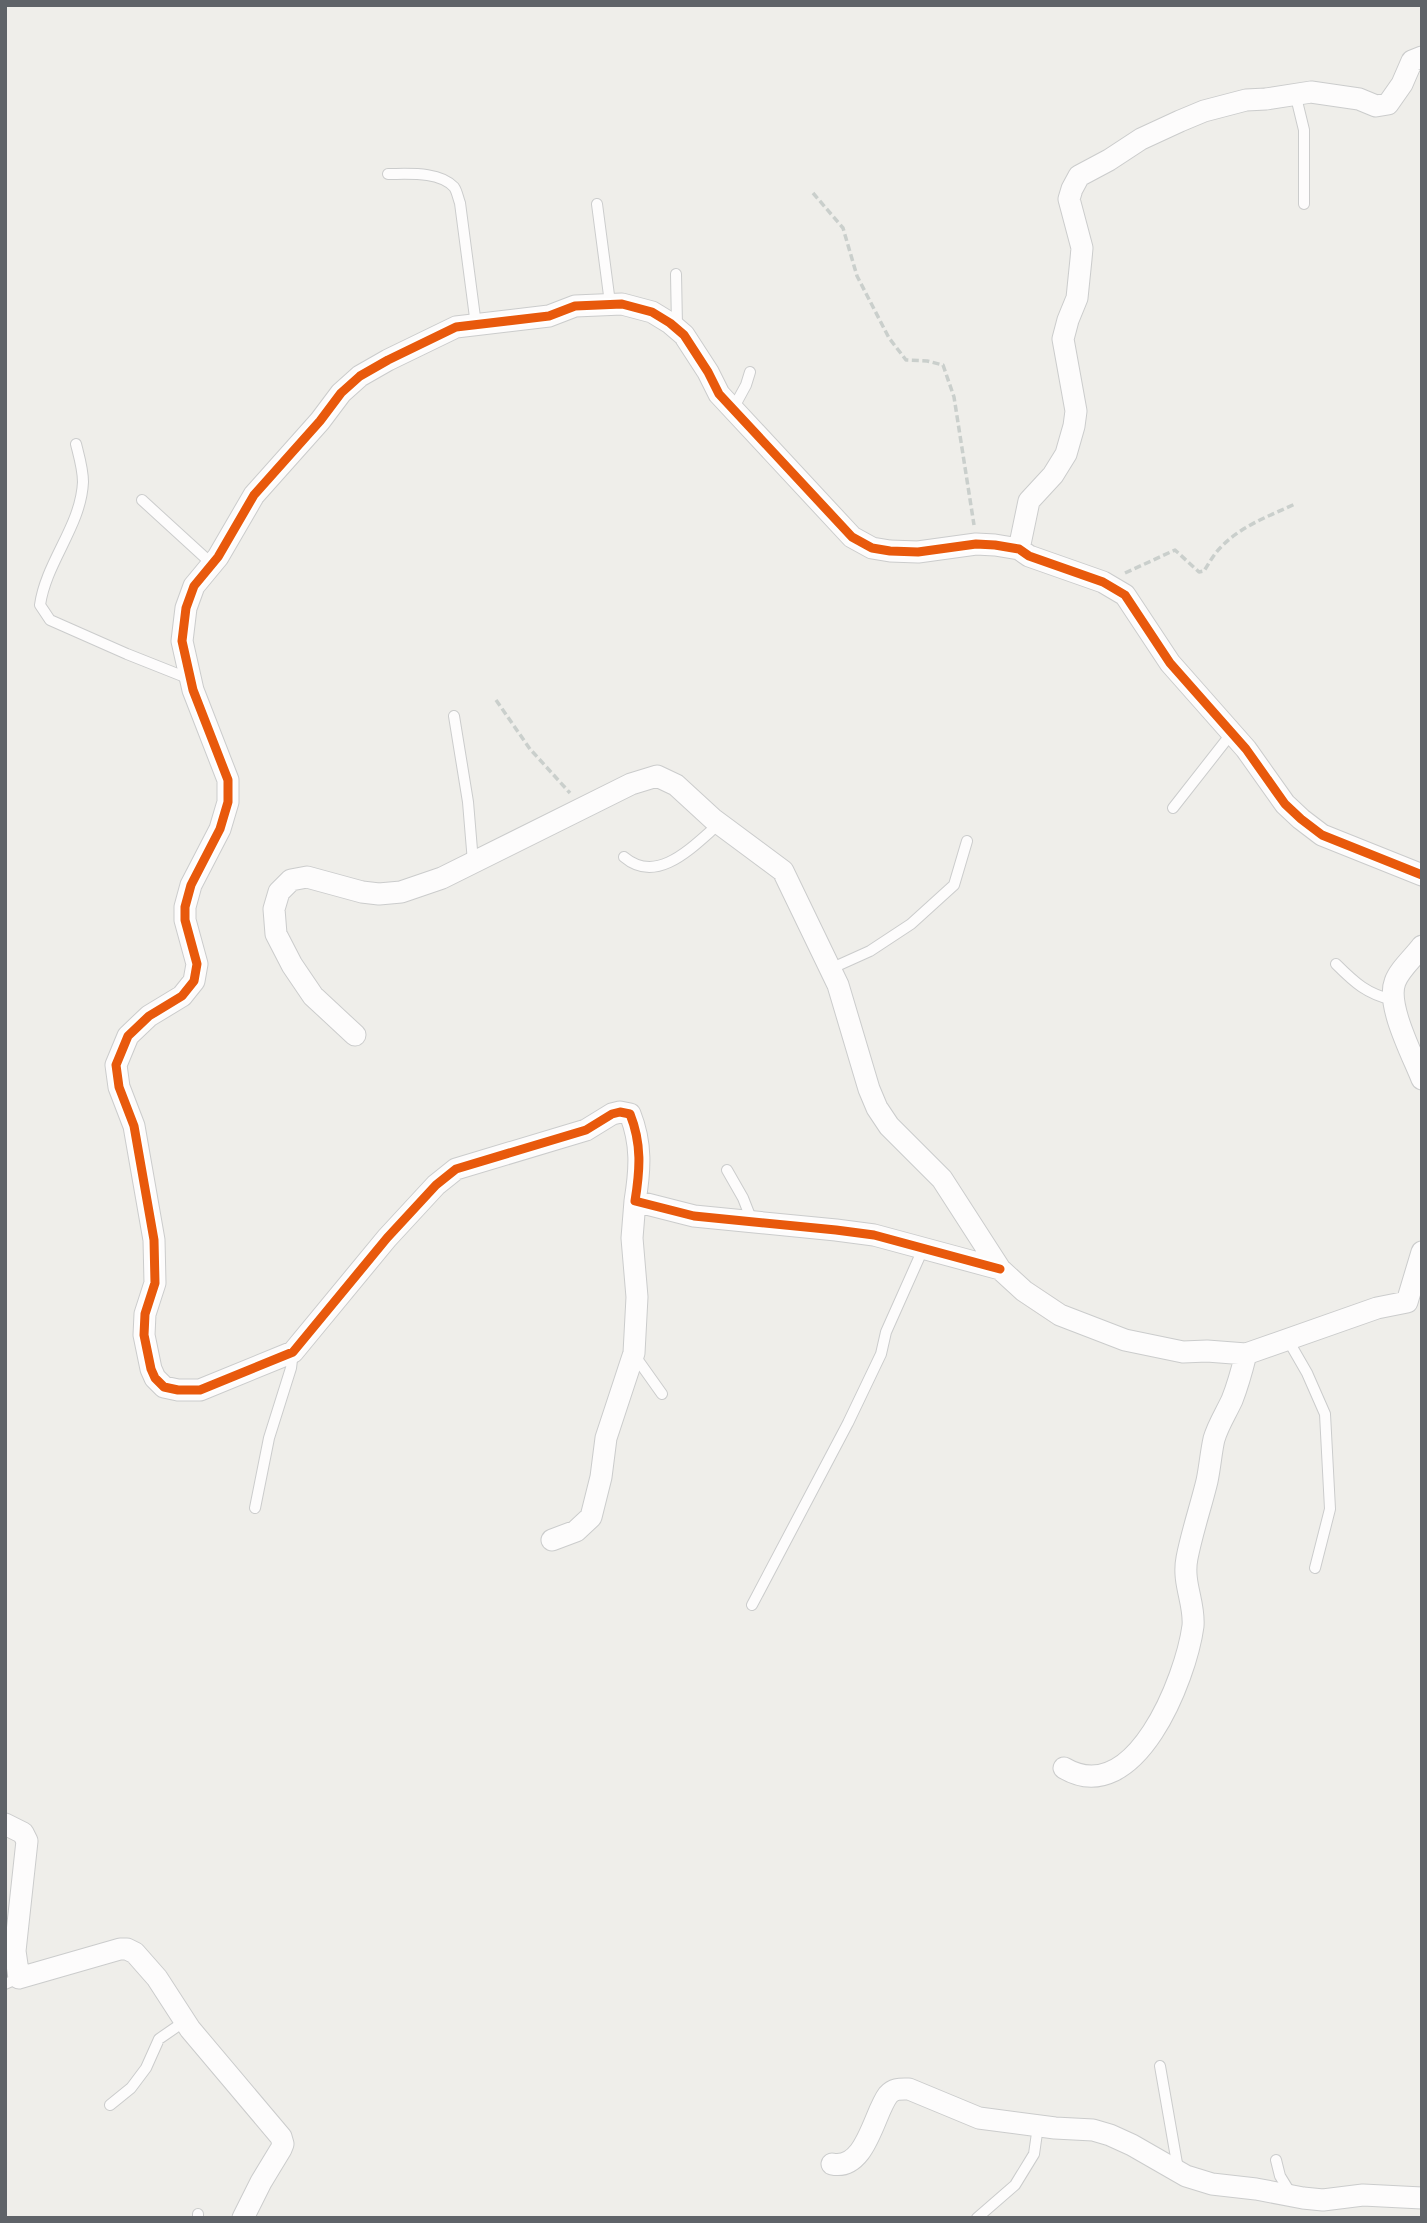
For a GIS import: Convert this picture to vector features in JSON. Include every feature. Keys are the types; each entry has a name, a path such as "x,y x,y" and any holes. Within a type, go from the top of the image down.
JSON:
{"street":[{"path":"1019,549 1029,501 1053,475 1066,454 1074,426 1076,411 1063,339 1077,298 1081,260 1082,248 1069,199 1079,176 1140,139 1204,111 1246,100 1296,93 1323,93 1376,106 1388,104 1402,84 1412,61 1422,57"},
{"path":"552,1540 576,1531 591,1517 601,1477 606,1438 634,1353 637,1297 632,1238 640,1157 630,1114 612,1114 586,1129 558,1139 457,1169 436,1185 387,1238 293,1352 200,1390 178,1390 164,1387 155,1378 144,1335 145,1314 155,1283 154,1240 134,1126 119,1087 116,1065 128,1037 149,1016 182,996 194,981 197,964 185,907 191,885 220,829 228,802 228,780 205,726 190,679 182,641 186,608 194,586 212,565 254,495 320,421 341,393 360,376 456,327 548,316 575,306 610,303 652,312 684,335 719,394 852,537 872,548 890,551 918,552 976,544 1019,549 1028,556 1103,582 1125,595 1170,663 1252,757 1285,804 1322,835 1422,875"},
{"path":"355,1035 313,996 292,965 276,934 274,909 279,892 291,880 307,877 379,894 401,892 442,878 631,784 654,776 664,778 783,872 838,985 877,1108 889,1126 942,1179 1000,1269 1024,1291 1060,1315 1125,1340 1183,1352 1246,1354 1377,1308 1414,1305 1422,1252"},
{"path":"1422,946 1395,980 1394,1000 1422,1079"},
{"path":"635,1201 694,1216 874,1235 1000,1269"},
{"path":"1064,1768 1076,1775 1102,1776 1123,1765 1156,1730 1181,1675 1193,1622 1185,1577 1187,1559 1215,1437 1232,1399 1246,1354"},
{"path":"5,1824 23,1833 27,1840 12,1981 120,1949 135,1953 157,1978 185,2021 281,2137 281,2149 243,2218"},
{"path":"832,2164 838,2165 858,2154 889,2094 898,2089 909,2089 979,2118 1093,2130 1110,2135 1178,2172 1212,2185 1323,2200 1363,2195 1422,2198"}],"lane":[{"path":"1296,93 1304,130 1304,204"},
{"path":"388,174 419,174 443,179 456,188 476,325"},
{"path":"597,204 610,303"},
{"path":"676,274 677,329"},
{"path":"733,410 750,372"},
{"path":"76,444 83,472 83,485 75,515 42,588 40,605 50,620 190,679"},
{"path":"142,500 212,565"},
{"path":"454,716 468,802 473,862"},
{"path":"1173,808 1231,734"},
{"path":"624,857 631,863 655,868 691,848 720,823"},
{"path":"830,969 870,951 901,931 954,885 967,841"},
{"path":"1336,964 1356,984 1378,997 1394,1000"},
{"path":"727,1170 752,1221"},
{"path":"752,1605 848,1423 881,1354 886,1332 923,1249"},
{"path":"1288,1340 1307,1373 1325,1414 1329,1510 1315,1569"},
{"path":"255,1508 269,1438 291,1368 293,1352"},
{"path":"634,1353 662,1394"},
{"path":"110,2105 131,2088 146,2068 159,2039 185,2021"},
{"path":"1160,2066 1178,2172"},
{"path":"977,2218 1015,2185 1034,2154 1038,2126"},
{"path":"1276,2160 1280,2176 1293,2196"}],"path":[{"path":"813,193 842,228 857,276 888,338 906,360 943,365 954,397 970,487 976,544"},
{"path":"1103,582 1175,550 1199,572 1204,571 1219,549 1233,536 1295,504"},
{"path":"496,700 530,749 583,808"}],"cycle path":[{"path":"1000,1269 874,1235 694,1216 635,1201 639,1168 637,1136 630,1114 620,1112 586,1130 456,1169 436,1185 387,1238 293,1352 200,1390 164,1387 155,1378 144,1335 145,1314 155,1283 154,1240 134,1126 119,1087 116,1065 128,1036 149,1016 182,996 194,981 197,964 185,920 185,907 191,885 220,829 228,802 228,780 193,690 182,641 186,608 194,586 218,557 254,495 320,421 341,393 360,376 456,327 549,316 575,306 622,304 652,312 684,335 719,394 852,537 872,548 890,551 918,552 976,544 1019,549 1029,556 1103,582 1125,595 1170,663 1246,749 1285,804 1322,835 1422,875"}]}
